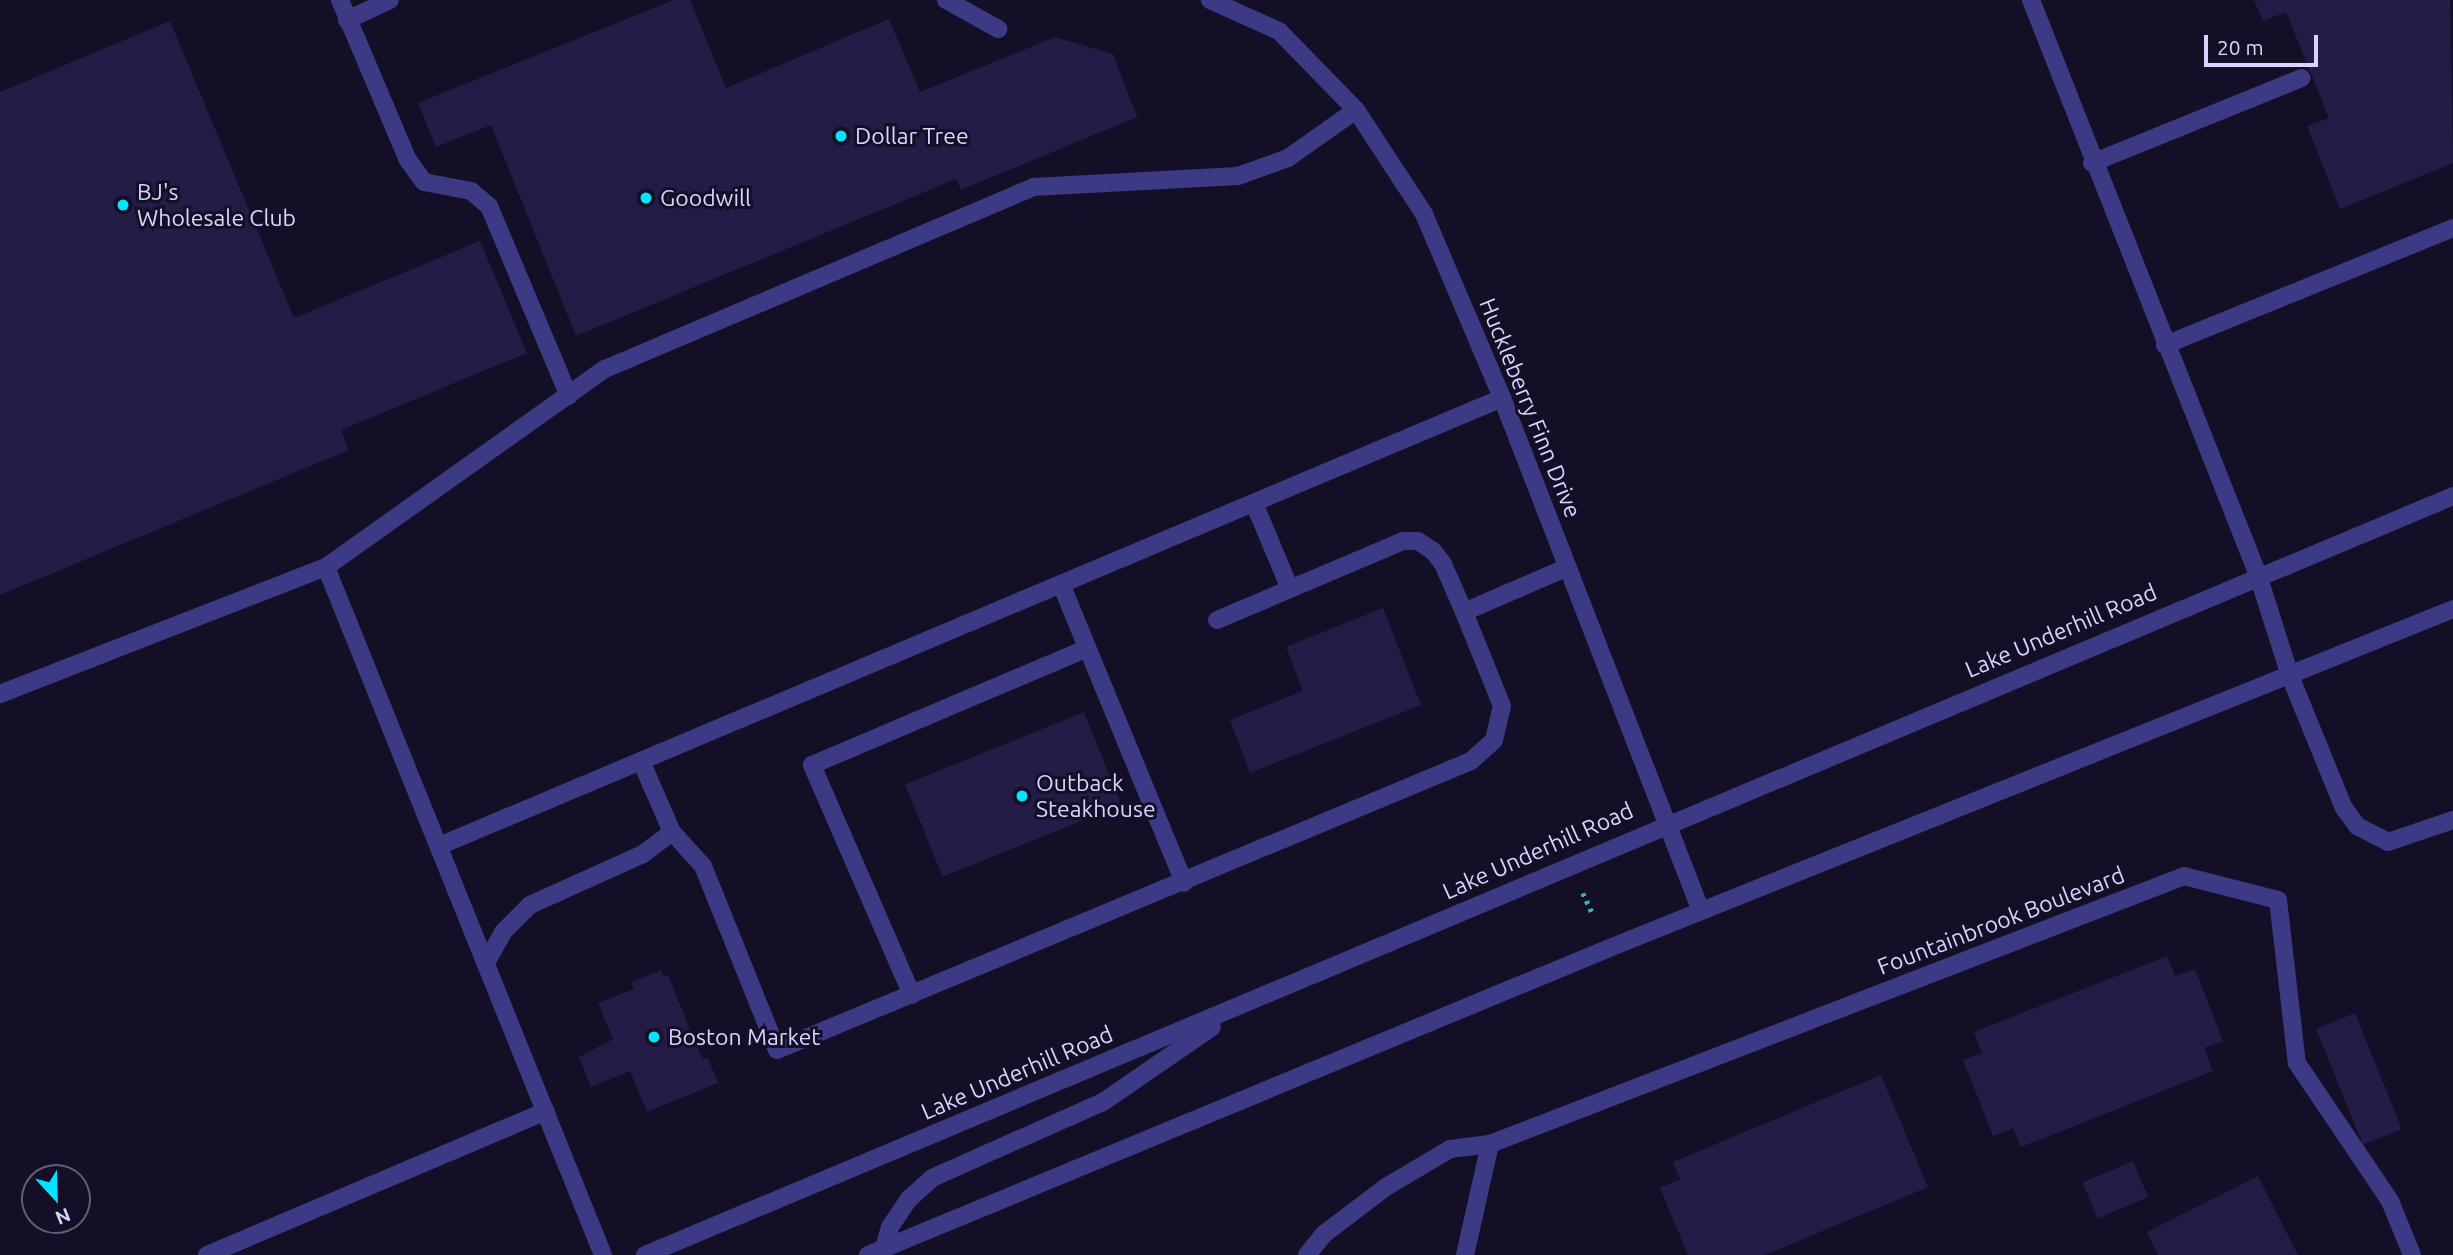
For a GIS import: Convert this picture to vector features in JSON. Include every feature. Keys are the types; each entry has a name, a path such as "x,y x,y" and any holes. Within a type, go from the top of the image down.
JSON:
{"street":[{"path":"340,0 408,160 424,182 471,191 489,206 569,396"},
{"path":"347,20 390,0"},
{"path":"946,0 998,29"},
{"name":"Huckleberry Finn Drive","path":"1210,0 1279,31 1356,110 1424,214 1502,398 1701,911"},
{"path":"2031,0 2092,163 2258,575 2290,676 2344,808 2357,826 2388,842 2453,820"},
{"path":"2092,163 2301,78"},
{"path":"0,694 326,567 605,369 1033,187 1238,176 1288,158 1356,110"},
{"path":"2165,345 2453,228"},
{"path":"439,846 1502,398"},
{"name":"Lake Underhill Road","path":"645,1255 1244,1005 1666,822 2453,496"},
{"path":"1254,503 1290,589"},
{"path":"641,761 672,832 703,866 777,1050 1184,883 1486,751 1494,740 1502,706 1443,564 1419,541 1404,541 1217,620"},
{"path":"326,567 603,1255"},
{"path":"1464,612 1568,567"},
{"path":"1061,584 1184,883"},
{"path":"880,1253 1701,911 2453,609"},
{"path":"912,996 812,765 1087,648"},
{"path":"486,963 503,932 530,905 643,854 672,832"},
{"name":"Fountainbrook Boulevard","path":"1490,1144 2184,877 2278,900 2297,1063 2390,1201 2412,1255"},
{"path":"880,1253 890,1227 902,1208 932,1178 1102,1102 1244,1005"},
{"path":"208,1255 546,1111"},
{"path":"1307,1255 1324,1234 1386,1187 1450,1149 1490,1144 1465,1255"}],"path":[{"path":"1583,893 1592,912"}],"building":[{"path":"674,0 690,0 726,88 889,19 920,92 1055,37 1113,54 1137,117 961,190 956,179 576,336 491,125 436,147 418,103"},
{"path":"2254,0 2450,0 2453,163 2340,209 2307,126 2329,118 2286,12 2263,21"},
{"name":"BJ's Wholesale Club","path":"170,21 294,318 480,241 527,353 341,430 349,450 0,595 0,92"},
{"path":"1383,608 1421,705 1250,773 1230,720 1303,691 1286,647"},
{"path":"1084,712 1121,805 943,877 905,784"},
{"path":"2167,956 2175,976 2195,969 2223,1041 2204,1048 2213,1071 2021,1147 2013,1128 1993,1136 1963,1060 1982,1053 1974,1032"},
{"path":"661,970 664,977 668,975 702,1059 708,1058 718,1083 647,1112 630,1071 591,1087 579,1057 613,1039 598,1003 634,989 632,982"},
{"path":"2355,1013 2402,1129 2363,1145 2316,1029"},
{"path":"1881,1075 1928,1187 1765,1255 1688,1255 1660,1188 1680,1179 1673,1162"},
{"path":"2133,1161 2148,1197 2098,1218 2082,1182"},
{"path":"2258,1176 2298,1255 2158,1255 2147,1232"}],"place":[{"name":"Dollar Tree","path":"841,136"},
{"name":"Goodwill","path":"646,198"},
{"name":"BJ's Wholesale Club","path":"123,205"},
{"name":"Outback Steakhouse","path":"1022,796"},
{"name":"Boston Market","path":"654,1037"}]}
